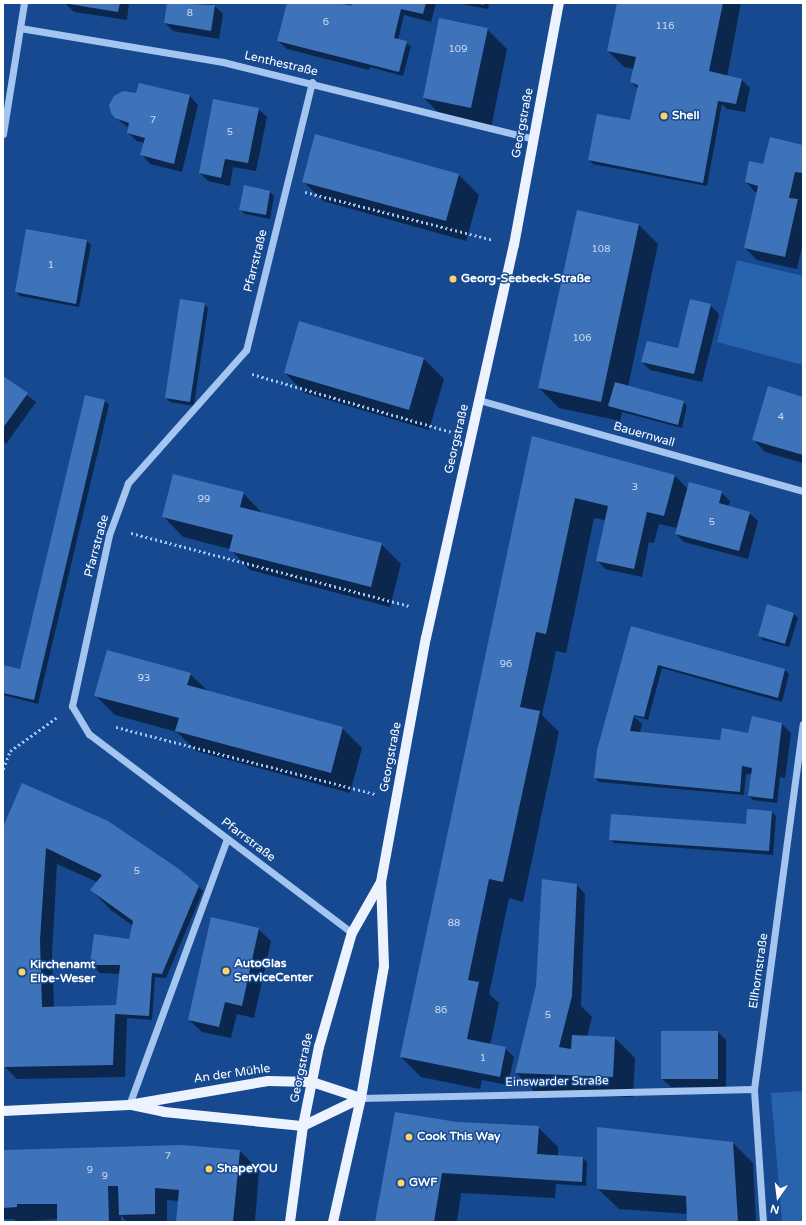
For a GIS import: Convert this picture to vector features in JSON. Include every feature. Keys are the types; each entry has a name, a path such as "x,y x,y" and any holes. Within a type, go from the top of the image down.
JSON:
{"main road":[{"name":"Georgstraße","path":"334,1222 361,1098 384,966 381,882 396,800 432,611 514,245 559,3"},
{"name":"Georgstraße","path":"290,1222 303,1126 319,1047 352,933 381,882"},
{"name":"An der Mühle","path":"3,1111 129,1104 268,1081 312,1082 361,1098"},
{"path":"303,1126 361,1098"},
{"name":"An der Mühle","path":"129,1104 164,1112 303,1126"}],"street":[{"path":"3,134 24,3"},
{"name":"Lenthestraße","path":"20,28 223,62 312,82 534,139"},
{"name":"Pfarrstraße","path":"312,82 246,350 128,484 112,528 72,706 89,734 352,933"},
{"name":"Bauernwall","path":"479,400 803,491"},
{"name":"Ellhornstraße","path":"763,1222 754,1089 803,724"},
{"path":"129,1104 227,838"},
{"name":"Einswarder Straße","path":"361,1098 754,1089"}],"path":[{"path":"286,187 514,245"},
{"path":"230,367 470,438"},
{"path":"112,528 432,611"},
{"path":"3,769 10,751 72,706"},
{"path":"80,718 396,800"}],"shaded area":[{"path":"737,260 803,276 803,365 717,342"},
{"path":"803,1091 803,1222 782,1222 771,1093"}],"building":[{"path":"63,3 120,3 118,12"},
{"path":"167,3 215,5 211,31 164,23"},
{"path":"287,3 339,3 351,6 352,3 426,3 423,14 401,9 394,38 407,41 399,72 277,41"},
{"path":"617,3 723,3 709,71 742,79 736,104 718,101 703,183 588,160 597,114 630,120 638,85 630,82 636,57 607,51"},
{"path":"439,18 488,28 471,108 423,98"},
{"path":"139,83 190,95 174,164 140,155 145,138 127,133 129,123 115,118 111,113 109,105 114,96 123,91 136,93"},
{"path":"213,99 259,108 248,163 225,159 221,178 199,173"},
{"path":"315,134 459,174 446,221 302,182"},
{"path":"770,137 803,145 803,173 795,172 789,198 798,199 785,257 744,248 758,186 745,182 749,161 763,164"},
{"path":"244,185 270,191 266,215 239,210"},
{"path":"577,210 639,224 601,402 538,388"},
{"path":"26,229 87,240 76,304 15,292"},
{"path":"180,299 205,303 190,402 165,398"},
{"path":"690,299 711,304 694,374 641,362 647,341 678,348"},
{"path":"299,321 424,358 409,410 284,373"},
{"path":"3,376 28,393 3,428"},
{"path":"615,382 684,401 678,425 608,406"},
{"path":"768,386 803,397 803,455 752,440"},
{"path":"85,395 105,400 34,700 3,693 3,665 20,669"},
{"path":"532,436 675,475 664,516 647,512 634,569 596,561 608,506 575,498 546,634 536,632 520,707 540,711 503,882 489,879 468,980 479,982 467,1039 506,1047 500,1077 400,1057"},
{"path":"173,474 244,492 240,507 382,543 371,587 229,551 233,535 162,517"},
{"path":"689,482 722,491 719,503 750,512 739,551 675,534"},
{"path":"767,604 794,613 785,644 758,636"},
{"path":"631,626 785,669 778,698 658,665 644,717 634,715 630,731 720,740 722,728 748,733 752,716 782,723 773,799 748,796 752,768 742,766 740,792 594,778 597,750"},
{"path":"107,650 191,673 187,685 343,727 331,773 175,731 179,718 94,696"},
{"path":"22,783 108,821 179,869 199,886 162,974 152,973 149,1016 115,1014 113,1065 4,1067 3,827","holes":["46,848 102,875 90,890 133,921 129,939 94,934 90,965 120,965 116,1005 42,1007 40,940"]},
{"path":"747,809 772,811 769,851 609,840 611,814 746,824"},
{"path":"542,879 577,884 572,996 559,1047 571,1049 572,1035 615,1037 613,1077 515,1073 536,986"},
{"path":"211,917 259,928 242,1006 225,1002 219,1027 188,1020"},
{"path":"661,1031 718,1031 718,1079 661,1079"},
{"path":"395,1112 457,1122 539,1126 537,1154 583,1157 582,1182 442,1173 434,1222 375,1222"},
{"path":"597,1127 733,1142 738,1222 687,1222 686,1196 597,1189"},
{"path":"183,1145 240,1150 233,1222 176,1222 179,1190 155,1188 155,1214 119,1215 118,1186 108,1186 109,1222 57,1222 57,1204 17,1204 17,1207 3,1208 3,1150"}],"place":[{"name":"Shell","path":"664,116"},
{"name":"Georg-Seebeck-Straße","path":"453,279"},
{"name":"AutoGlas ServiceCenter","path":"226,971"},
{"name":"Kirchenamt Elbe-Weser","path":"22,972"},
{"name":"Cook This Way","path":"409,1137"},
{"name":"ShapeYOU","path":"209,1169"},
{"name":"GWF","path":"401,1183"}]}
